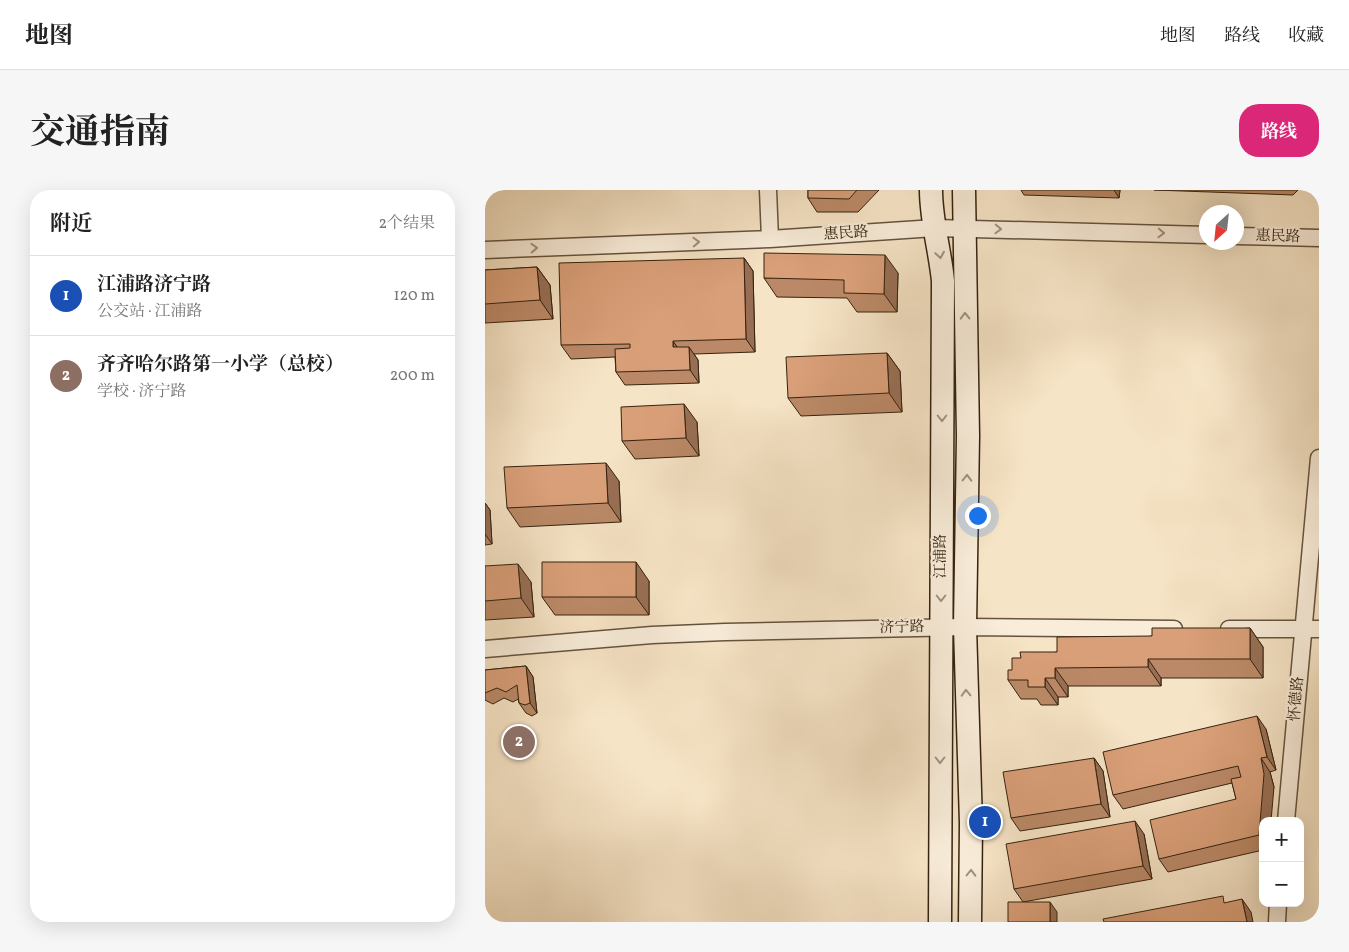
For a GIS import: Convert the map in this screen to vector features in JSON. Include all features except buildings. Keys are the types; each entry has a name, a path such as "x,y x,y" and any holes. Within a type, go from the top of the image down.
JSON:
{"main road":[{"name":"江浦路","path":"931,190 943,281 940,922"},
{"name":"江浦路","path":"964,190 968,436 965,627 971,823 970,922"}],"street":[{"path":"768,190 770,239"},
{"name":"惠民路","path":"485,250 770,239 935,228 1199,235"},
{"name":"惠民路","path":"1244,236 1319,238"},
{"name":"怀德路","path":"1287,817 1311,629 1319,458"},
{"name":"济宁路","path":"485,649 652,635 941,627 1186,629"},
{"path":"1215,629 1311,629"},
{"path":"1277,922 1278,907"}],"place":[{"name":"齐齐哈尔路第一小学（总校）","path":"519,742"},
{"name":"江浦路济宁路","path":"985,822"}]}
